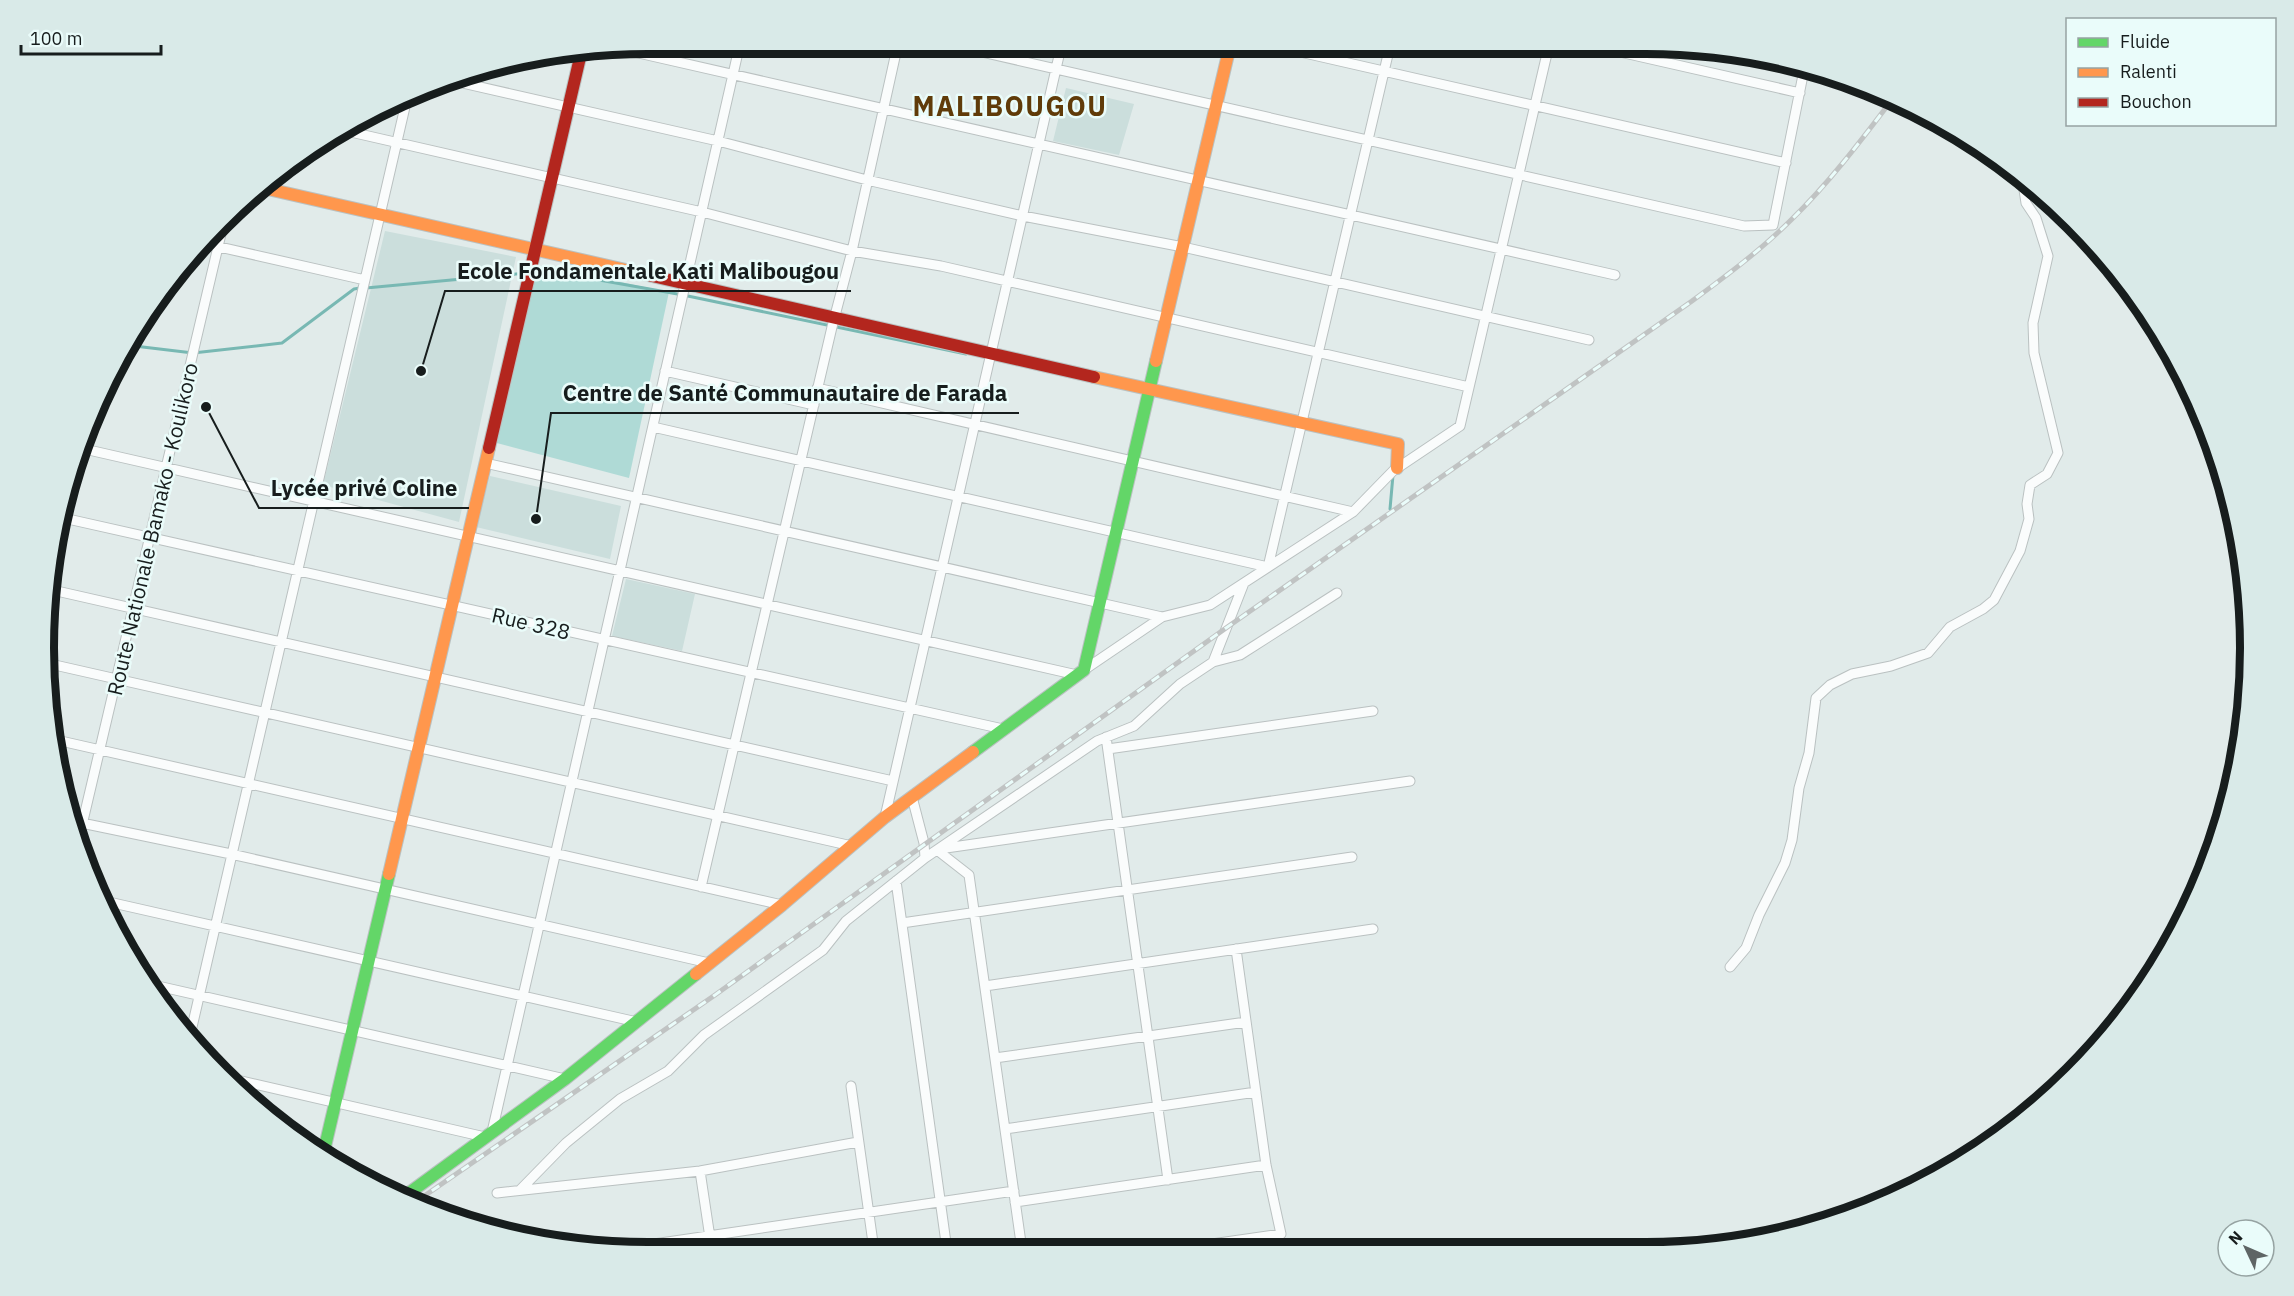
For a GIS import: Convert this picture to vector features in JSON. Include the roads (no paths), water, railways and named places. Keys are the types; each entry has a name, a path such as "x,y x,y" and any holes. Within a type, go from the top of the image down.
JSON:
{"street":[{"path":"644,54 1615,275"},
{"path":"489,1135 524,996 738,54"},
{"path":"701,887 817,388 852,251 896,54"},
{"path":"991,54 1744,226 1773,225 1803,75"},
{"path":"885,817 1059,54"},
{"path":"1081,673 1100,603 1228,54"},
{"path":"1309,54 1786,163"},
{"path":"1268,567 1388,54"},
{"path":"411,1192 565,1079 782,905 885,817 1003,729 1162,617 1210,605 1353,512 1397,468 1460,426 1547,54"},
{"path":"1629,54 1800,93"},
{"path":"325,1146 580,58"},
{"path":"465,83 718,141 867,180 1023,216 1183,247 1589,340"},
{"path":"191,1028 405,106"},
{"path":"353,133 702,212 852,251 941,267 1469,387"},
{"path":"270,190 1398,444 1397,468"},
{"path":"1730,967 1746,948 1759,915 1785,863 1792,840 1799,788 1809,753 1816,698 1830,686 1852,674 1891,666 1928,653 1950,627 1962,618 1983,609 1994,600 2020,551 2029,519 2026,504 2030,484 2047,474 2058,453 2034,353 2034,323 2048,256 2036,218 2026,203 2024,190"},
{"name":"Route Nationale Bamako - Koulikoro","path":"82,824 221,236"},
{"path":"211,245 365,280"},
{"path":"665,371 813,405"},
{"path":"817,388 1353,512"},
{"path":"653,427 1268,567"},
{"path":"89,450 925,640 1081,673"},
{"path":"485,463 1162,617"},
{"name":"Rue 328","path":"68,519 1003,729"},
{"path":"1213,662 1244,583"},
{"path":"57,591 893,781"},
{"path":"520,1190 566,1143 620,1099 668,1071 704,1035 823,950 846,921 925,858 1097,741 1134,726 1180,684 1213,662 1240,655 1337,593"},
{"path":"54,665 852,846"},
{"path":"1108,750 1373,711"},
{"path":"1106,737 1168,1180"},
{"path":"61,741 782,905"},
{"path":"937,850 1410,781"},
{"path":"912,797 924,843 925,858"},
{"path":"82,824 231,854 710,963"},
{"path":"937,850 969,875 1021,1242"},
{"path":"902,923 1352,857"},
{"path":"896,881 946,1242"},
{"path":"111,903 637,1022"},
{"path":"985,986 1373,929"},
{"path":"1226,1242 1281,1234 1266,1165 1236,949"},
{"path":"160,986 565,1079"},
{"path":"995,1058 1246,1022"},
{"path":"242,1081 489,1135"},
{"path":"851,1086 873,1242"},
{"path":"1005,1129 1256,1092"},
{"path":"497,1193 700,1171 858,1142"},
{"path":"1015,1202 1266,1165"},
{"path":"700,1171 711,1242"},
{"path":"664,1242 1014,1191"}],"waterway":[{"path":"366,288 527,273"},
{"path":"534,273 560,273 683,295 966,354"},
{"path":"137,346 193,353 282,343 354,289 360,288"},
{"path":"1390,509 1393,475"}],"railway":[{"path":"422,1197 715,995 1226,628 1718,282 1768,242 1805,206 1888,105"}],"place":[{"name":"Ecole Fondamentale Kati Malibougou","path":"421,371"},
{"name":"Lycée privé Coline","path":"206,407"},
{"name":"Centre de Santé Communautaire de Farada","path":"536,519"}],"district":[{"name":"MALIBOUGOU","path":"1010,105"}]}
